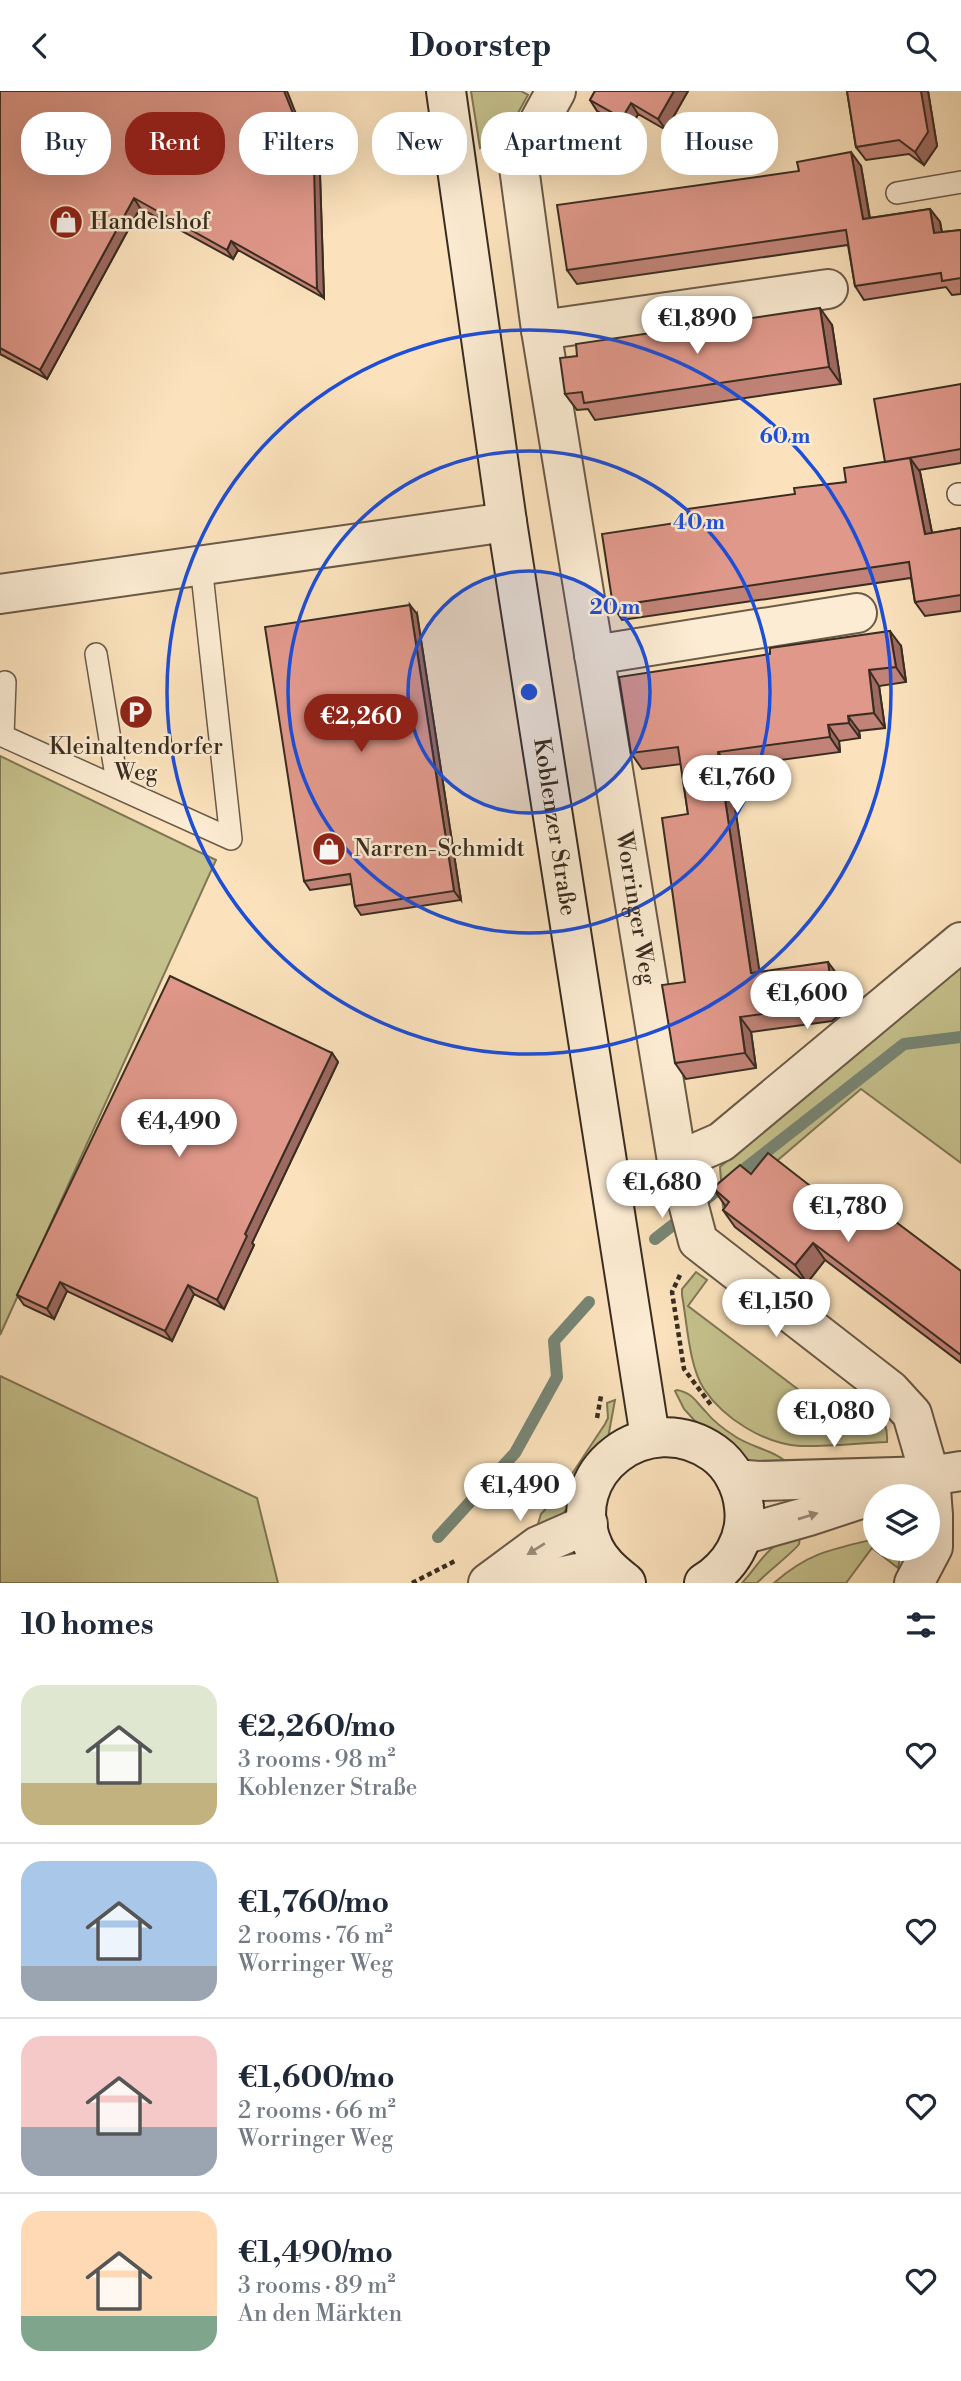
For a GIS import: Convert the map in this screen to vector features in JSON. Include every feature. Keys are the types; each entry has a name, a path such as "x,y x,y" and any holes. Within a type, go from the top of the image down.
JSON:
{"street":[{"name":"Koblenzer Straße","path":"446,91 507,522 650,1437"},
{"name":"Worringer Weg","path":"556,91 518,160 541,330 680,1172 698,1241"},
{"path":"541,330 828,289"},
{"path":"0,594 507,522"},
{"path":"594,655 857,613"},
{"path":"680,1172 721,1142 961,942"},
{"path":"698,1241 890,1390 912,1413 945,1474 933,1515 933,1547 914,1583"},
{"path":"617,1575 594,1547 588,1524 588,1501 596,1478 609,1459 628,1445 650,1437 675,1436 700,1443 721,1458 736,1479 743,1496 745,1515 742,1535 733,1556 718,1575 704,1583"},
{"path":"736,1479 758,1481 945,1474"},
{"path":"742,1535 945,1474"},
{"path":"488,1583 538,1546 588,1524"},
{"path":"528,1583 617,1575"}],"lane":[{"path":"897,193 961,182"},
{"path":"5,682 3,736 231,839 201,565"},
{"path":"96,654 118,788"}],"path":[{"path":"698,1241 672,1292 684,1369 718,1414"}],"shaded area":[{"path":"471,91 521,91 528,95 519,112 481,112 480,148"},
{"path":"0,756 216,860 0,1335"},
{"path":"961,964 961,1163 861,1089 723,1207 720,1167"},
{"path":"696,1272 707,1280 688,1306 857,1434 875,1410 885,1424 887,1442 800,1446 760,1435 734,1420 712,1400 695,1369 682,1289"},
{"path":"0,1376 257,1498 278,1583 0,1583"},
{"path":"675,1391 690,1395 720,1426 742,1441 779,1457 789,1465 752,1463 694,1420 684,1409"},
{"path":"615,1400 608,1438 572,1502 560,1517 537,1527 541,1514 556,1498 605,1424 608,1418 607,1403"},
{"path":"799,1533 797,1547 757,1583 742,1583 772,1548"},
{"path":"863,1542 863,1560 846,1583 774,1583 798,1565 833,1549"},
{"path":"889,1561 899,1561 898,1568"}],"building":[{"name":"Handelshof","path":"0,91 284,91 292,112 239,112 239,175 314,175 317,289 231,241 227,250 134,198 40,370 0,348"},
{"path":"595,91 674,91 658,119 631,103 626,112 611,112 590,100"},
{"path":"847,91 921,91 928,132 915,152 899,140 856,147"},
{"path":"851,152 863,219 930,209 934,233 961,230 961,278 942,281 941,273 855,286 846,230 567,270 557,205 778,175 799,171 797,162"},
{"path":"820,308 829,367 584,403 582,392 565,394 560,358 577,356 576,344"},
{"path":"961,384 961,449 885,462 874,399"},
{"path":"910,458 925,534 961,528 961,595 915,602 909,562 613,606 602,534 689,521 687,509 795,494 794,488 846,482 844,468"},
{"path":"410,605 454,891 355,906 350,874 304,881 265,627"},
{"path":"890,631 896,667 869,670 874,713 848,716 849,723 828,725 830,737 718,752 751,973 828,962 833,996 822,1006 740,1017 745,1053 675,1063 662,985 685,982 662,818 688,814 678,747 631,753 619,677 770,654 770,648"},
{"path":"170,976 332,1053 245,1234 247,1236 217,1300 188,1285 165,1331 60,1282 47,1309 17,1295"},
{"path":"768,1153 854,1220 868,1201 961,1271 961,1355 813,1243 795,1265 723,1210 729,1202 713,1188 740,1165 751,1174"}],"waterway":[{"path":"655,1239 904,1044 961,1037"},
{"path":"438,1537 515,1453 557,1377 554,1341 589,1302"}],"place":[{"name":"Handelshof","path":"66,222"},
{"name":"Kleinaltendorfer Weg","path":"136,712"},
{"name":"Narren-Schmidt","path":"329,849"}]}
